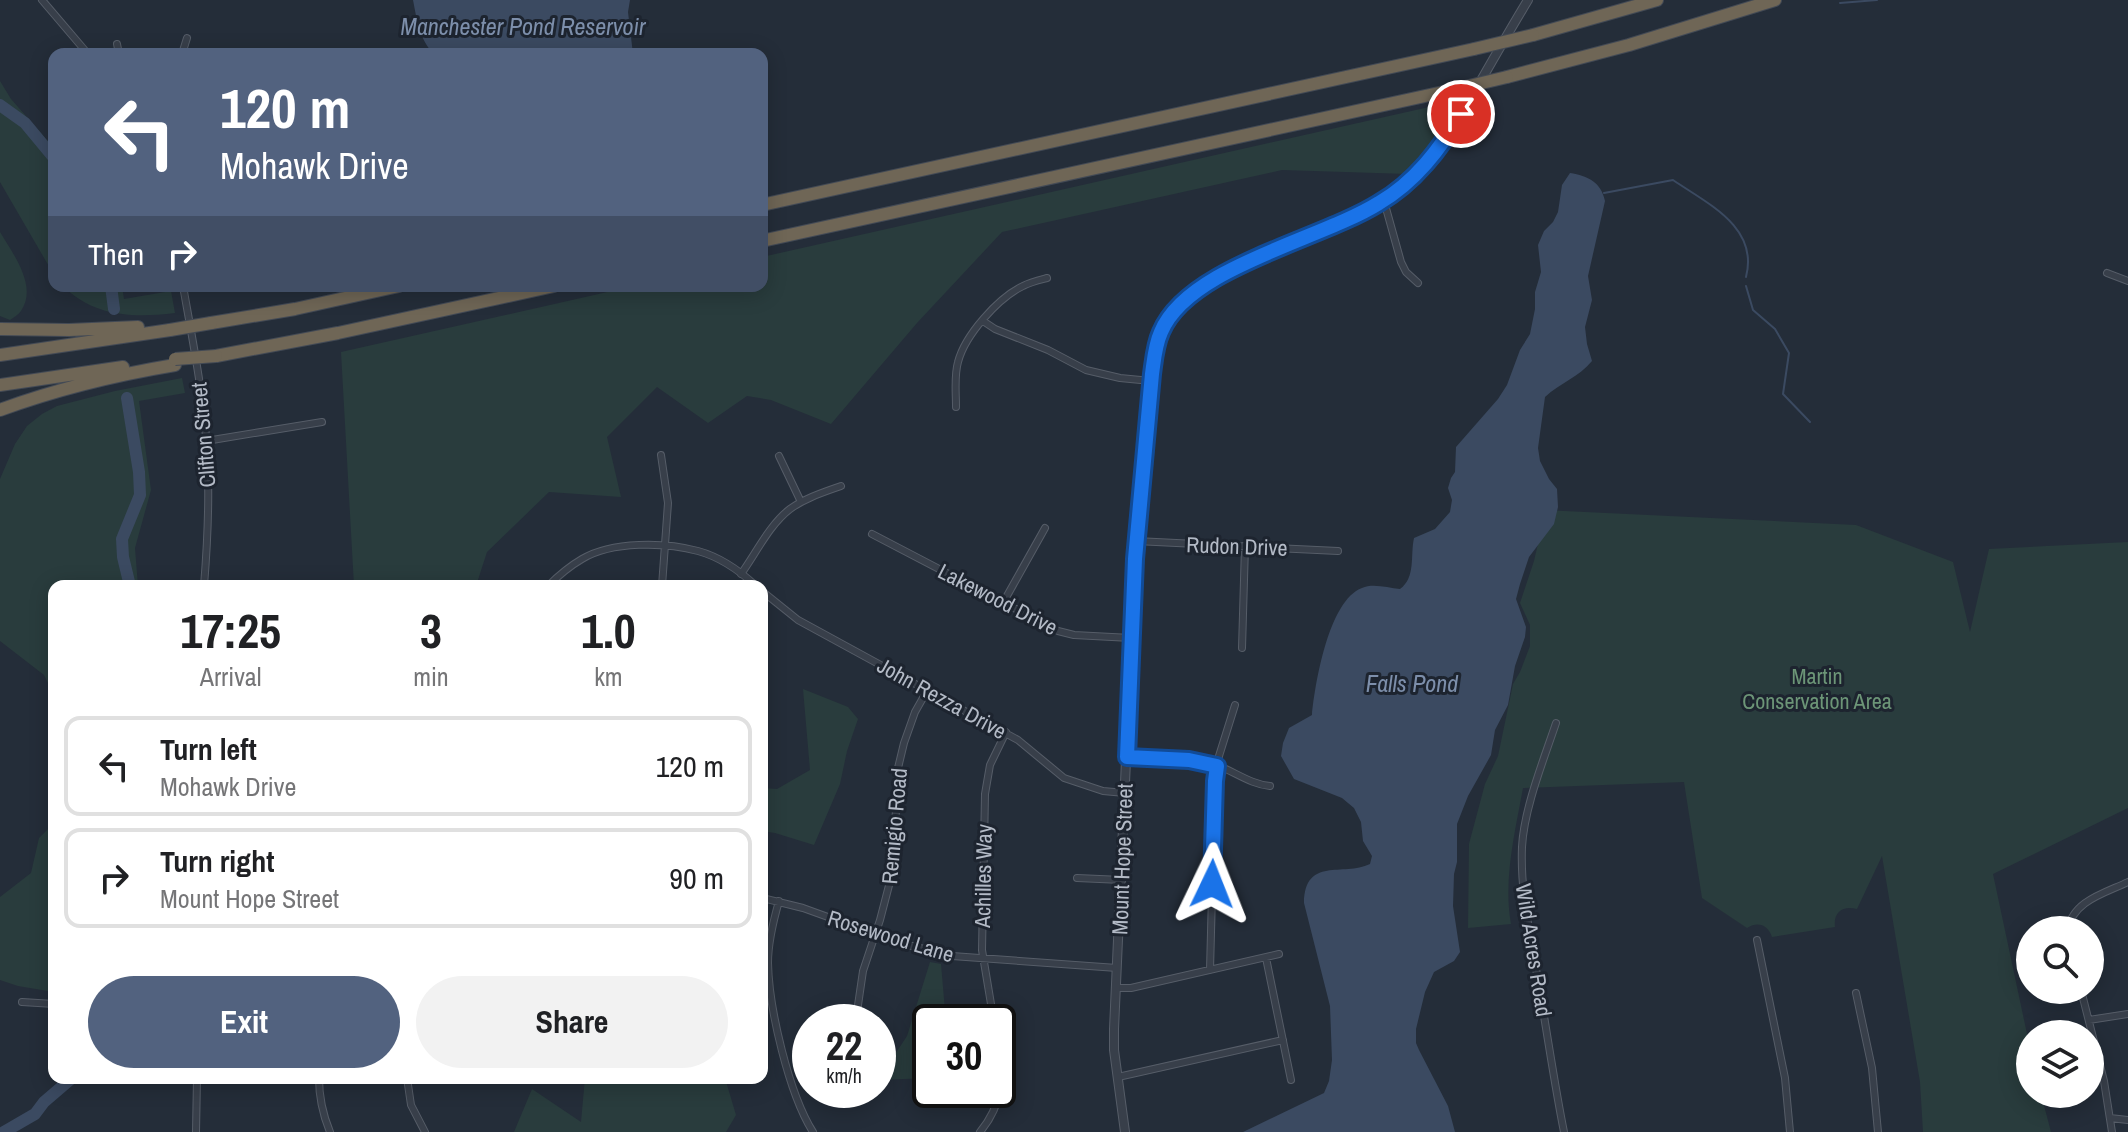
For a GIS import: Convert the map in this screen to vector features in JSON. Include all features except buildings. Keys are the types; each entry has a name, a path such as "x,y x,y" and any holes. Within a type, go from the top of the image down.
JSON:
{"highway":[{"path":"768,204 1474,49 1657,0"},
{"path":"768,240 1507,77 1629,45 1775,0"},
{"path":"210,320 348,292"},
{"path":"0,355 170,326 295,309 372,292"},
{"path":"0,385 216,356 526,292"},
{"path":"0,329 170,326"},
{"path":"0,410 69,387 175,362"}],"street":[{"path":"42,0 83,48"},
{"name":"Mount Hope Street","path":"1125,1132 1114,1050 1131,638 1136,541 1151,381 1161,331 1179,304 1202,285 1355,217 1384,201 1407,183 1452,129 1528,0"},
{"path":"184,48 187,38"},
{"path":"117,44 118,48"},
{"path":"1384,201 1401,262 1406,272 1418,283"},
{"path":"2107,273 2128,281"},
{"path":"956,407 955,378 967,341 1008,295 1023,285 1047,278"},
{"name":"Clifton Street","path":"184,292 206,441 208,515 204,580"},
{"path":"983,321 1086,370 1151,381"},
{"path":"206,441 322,422"},
{"path":"661,455 668,503 662,580"},
{"path":"779,456 801,502"},
{"path":"741,574 779,519 801,502 841,486"},
{"path":"1003,603 1045,528"},
{"name":"Lakewood Drive","path":"872,534 1058,631 1074,635 1131,638"},
{"name":"Rudon Drive","path":"1136,541 1338,551"},
{"path":"555,580 584,557 626,546 665,546 699,551 725,562 748,580"},
{"path":"1242,648 1245,546"},
{"name":"John Rezza Drive","path":"768,596 798,620 1006,732 1064,778 1103,791 1125,793"},
{"name":"Remigio Road","path":"858,1004 863,971 893,870 898,768 915,712 928,689"},
{"path":"1210,970 1215,781 1235,705"},
{"name":"Wild Acres Road","path":"1556,723 1533,795 1522,843 1522,875 1527,922 1564,1132"},
{"name":"Achilles Way","path":"991,1004 983,960 982,932 987,777 1006,732"},
{"path":"1127,757 1189,760 1217,766 1251,782 1270,786"},
{"path":"1077,878 1122,880"},
{"path":"2073,916 2079,907 2128,882"},
{"name":"Rosewood Lane","path":"768,899 927,951 983,960 1117,968"},
{"path":"779,901 768,961 773,1010 796,1096 813,1132"},
{"path":"1757,940 1785,1078 1790,1132"},
{"path":"1116,988 1131,988 1279,954"},
{"path":"1266,958 1291,1080"},
{"path":"1856,993 1872,1068 1878,1132"},
{"path":"22,1002 48,1004"},
{"path":"2085,1004 2089,1020 2128,1014"},
{"path":"1118,1077 1283,1040"},
{"path":"2104,1081 2112,1132"},
{"path":"196,1132 197,1084"},
{"path":"319,1084 330,1132"},
{"path":"408,1084 411,1105 425,1132"},
{"path":"980,1132 995,1108"},
{"path":"2110,1118 2128,1120"}],"green space":[{"path":"0,81 11,99 48,141 48,265 0,182"},
{"path":"1456,101 1436,140 1408,174 1282,170 1002,232 917,323 831,424 771,400 747,396 708,423 657,387 607,437 621,497 549,492 487,552 478,580 354,580 341,352 607,292 768,292 768,256"},
{"path":"0,232 22,270 27,291 21,311 10,320 0,316"},
{"path":"70,292 123,292 124,299 171,292 175,313 115,313"},
{"path":"182,378 185,393 139,401 151,490 135,548 138,580 48,580 48,683 44,675 0,641 0,479 15,444 27,426 42,414 57,406"},
{"name":"Martin Conservation Area","path":"1543,510 1856,525 1953,562 1970,632 1989,549 2128,542 2128,808 1993,874 2016,982 2016,1004 2021,1004 2024,1020 2016,1020 2016,1108 2045,1108 2051,1132 1923,1132 1920,1082 1882,856 1857,909 1840,911 1835,927 1772,937 1762,925 1747,928 1702,898 1684,782 1523,788 1509,873 1511,924 1468,928 1469,844 1485,784 1498,756 1513,684 1530,646 1530,625 1520,603 1540,535"},
{"path":"803,689 848,707 858,719 840,784 814,845 768,832 768,788 777,789 810,770"},
{"path":"48,829 48,991 0,980 0,897 31,873 39,838"},
{"path":"930,962 941,964 944,1004 917,1004"},
{"path":"912,1020 912,1079 896,1079 896,1053 907,1036"},
{"path":"584,1084 727,1084 736,1115 726,1132 514,1132 532,1089 581,1122"}],"water":[{"name":"Manchester Pond Reservoir","path":"413,0 630,0 628,12 632,48 429,48 417,22"},
{"name":"Falls Pond","path":"1570,173 1593,181 1605,201 1588,276 1592,300 1585,327 1592,361 1545,397 1538,448 1540,461 1557,489 1558,507 1554,524 1529,557 1520,584 1516,599 1526,627 1508,705 1495,730 1491,755 1468,796 1457,824 1453,906 1460,952 1454,961 1434,972 1425,992 1416,1029 1416,1043 1448,1106 1455,1132 1243,1132 1324,1093 1332,1060 1330,1006 1304,903 1306,888 1318,873 1370,864 1372,856 1363,841 1361,822 1354,808 1342,798 1294,779 1281,756 1283,743 1289,728 1312,715 1326,644 1341,608 1350,596 1362,588 1400,589 1410,572 1414,538 1435,529 1450,512 1452,500 1448,488 1455,472 1456,447 1498,399 1530,334 1535,292 1541,272 1538,245 1558,212 1562,185"}],"waterway":[{"path":"1840,3 1877,0"},
{"path":"0,105 25,123 48,151"},
{"path":"1604,193 1673,180 1715,208 1738,231 1748,259 1746,277"},
{"path":"1746,286 1753,310 1775,329 1789,353 1783,394 1810,422"},
{"path":"112,292 114,309"},
{"path":"127,398 140,495 122,539 129,580"},
{"path":"4,1132 35,1114 65,1084"}],"route":[{"path":"1212,884 1217,766 1189,760 1127,757 1136,541 1152,374 1161,331 1179,304 1202,285 1384,201 1432,158 1461,114"}]}
